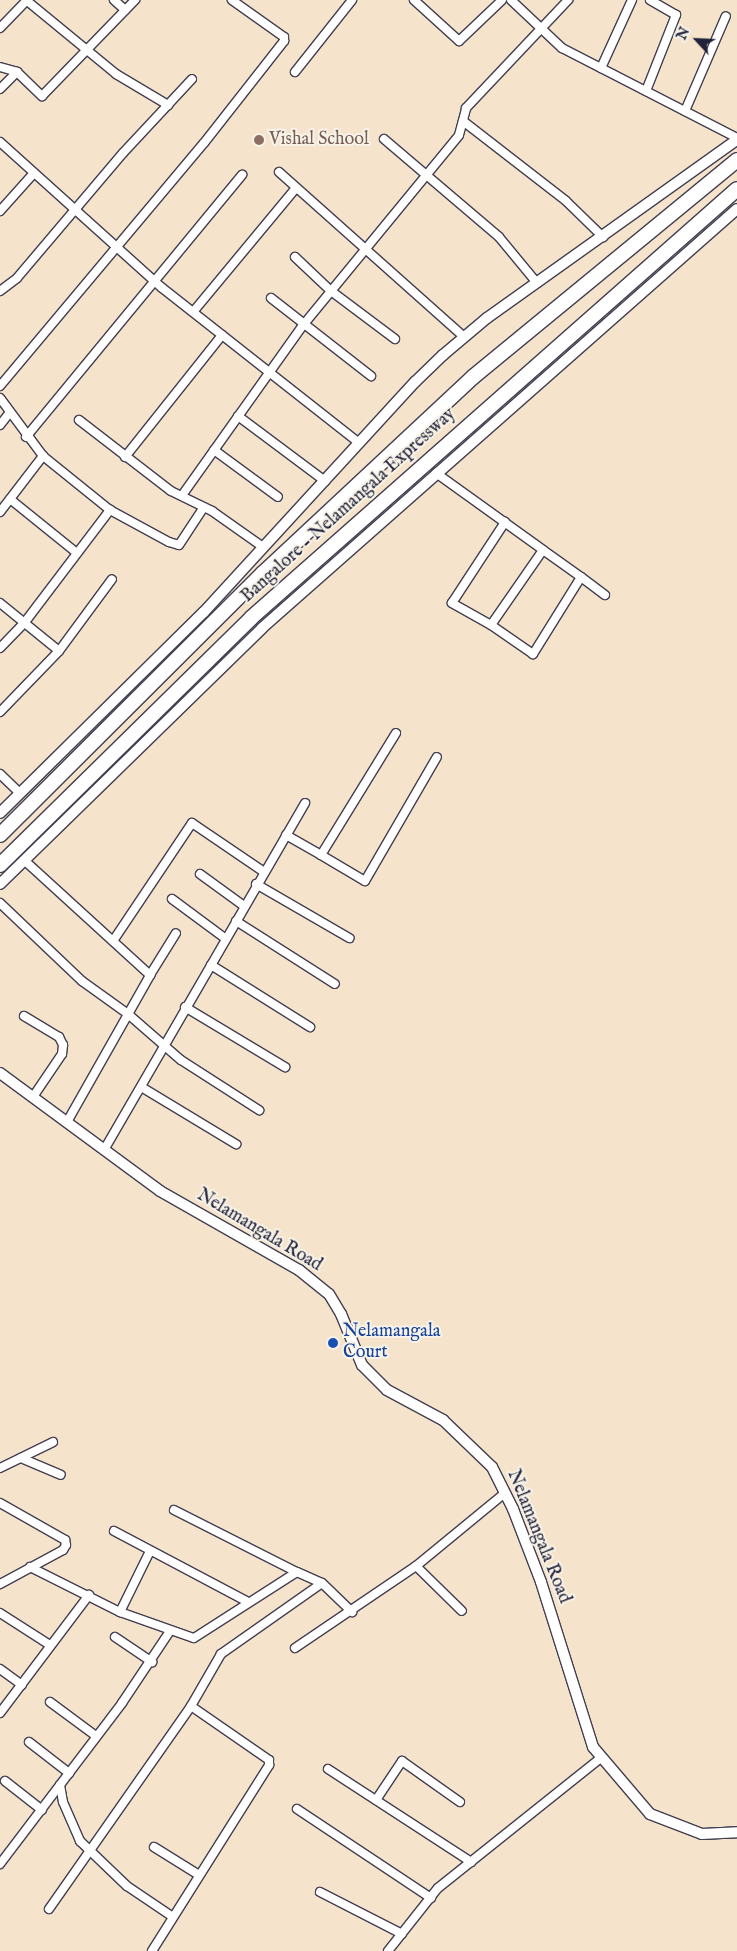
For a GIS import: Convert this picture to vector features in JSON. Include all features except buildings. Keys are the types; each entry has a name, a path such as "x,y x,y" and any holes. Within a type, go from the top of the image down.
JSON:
{"highway":[{"name":"Bangalore - Nelamangala Expressway","path":"0,835 264,573 473,378 737,160"},
{"name":"Bangalore - Nelamangala Expressway","path":"0,865 251,618 737,189"}],"street":[{"path":"0,28 26,0 116,74 168,105"},
{"path":"114,0 125,10"},
{"path":"0,67 17,72 42,96 135,0"},
{"path":"0,386 284,41 284,37 232,0"},
{"path":"295,72 352,0"},
{"path":"416,1 459,41 502,0"},
{"path":"0,813 204,612 415,382 464,337 737,139 562,48 511,0"},
{"path":"183,494 268,371 304,324 365,252 459,135 466,108 568,0"},
{"path":"601,68 632,0"},
{"path":"646,91 676,15 650,0"},
{"path":"685,111 726,16"},
{"path":"0,89 17,72"},
{"path":"0,291 17,278 74,209 192,79"},
{"path":"463,122 566,201 603,237"},
{"path":"384,139 499,238 537,283"},
{"path":"0,142 155,281 360,443"},
{"path":"278,172 365,252 464,337"},
{"path":"0,211 34,173"},
{"path":"26,437 242,175"},
{"path":"193,312 296,188"},
{"path":"0,884 262,628 737,209"},
{"path":"295,257 331,291 395,339"},
{"path":"271,298 371,376"},
{"path":"125,457 222,334"},
{"path":"0,398 26,437 43,456 110,510 179,545 204,507"},
{"path":"0,425 10,412"},
{"path":"238,416 325,481"},
{"path":"79,420 172,491 183,494 263,547"},
{"path":"214,450 278,497"},
{"path":"0,512 43,456"},
{"path":"436,473 605,595"},
{"path":"10,499 77,553"},
{"path":"0,648 25,622 110,510"},
{"path":"504,522 452,603 491,625 533,654 580,577"},
{"path":"491,625 543,550"},
{"path":"0,712 59,651 112,579"},
{"path":"0,603 59,651"},
{"path":"321,855 396,733"},
{"path":"286,835 365,881 437,757"},
{"path":"0,774 20,794"},
{"path":"104,1150 143,1088 185,1007 305,804"},
{"path":"113,940 192,823 264,872"},
{"path":"24,860 150,975"},
{"path":"200,874 244,906"},
{"path":"256,884 349,938"},
{"path":"172,899 226,939"},
{"path":"0,903 82,981 128,1014 181,1060 258,1110"},
{"path":"236,921 335,984"},
{"path":"67,1122 150,975 176,933"},
{"path":"211,964 310,1027"},
{"path":"185,1007 285,1067"},
{"path":"24,1016 59,1037 63,1045 62,1054 33,1097"},
{"name":"Nelamangala Road","path":"0,1073 160,1191 299,1270 329,1294 341,1314 362,1365 387,1390 443,1420 492,1467 505,1492 541,1582 593,1747 650,1814 702,1834 737,1832"},
{"path":"143,1088 236,1144"},
{"path":"0,1468 52,1442"},
{"path":"21,1458 61,1476"},
{"path":"295,1648 352,1612 416,1566 505,1492"},
{"path":"0,1504 65,1540 63,1550 30,1566 0,1584"},
{"path":"174,1510 322,1583 352,1612"},
{"path":"114,1531 150,1552 248,1602"},
{"path":"120,1612 150,1552"},
{"path":"30,1566 120,1612 194,1638 297,1572"},
{"path":"416,1566 462,1611"},
{"path":"49,1909 191,1706 221,1654 322,1583"},
{"path":"0,1714 88,1594"},
{"path":"0,1613 50,1645"},
{"path":"0,1864 152,1662 170,1631"},
{"path":"115,1637 152,1662"},
{"path":"0,1669 22,1684"},
{"path":"50,1702 96,1736"},
{"path":"152,1951 270,1760 191,1706"},
{"path":"29,1742 69,1773"},
{"path":"388,1951 431,1898 471,1862 602,1757"},
{"path":"376,1800 402,1761 460,1802"},
{"path":"328,1769 471,1862"},
{"path":"5,1781 42,1810"},
{"path":"60,1785 70,1820 80,1841 89,1852 127,1886 173,1917"},
{"path":"297,1808 431,1898"},
{"path":"154,1847 199,1875"},
{"path":"320,1892 402,1934"}],"place":[{"name":"Vishal School","path":"259,140"},
{"name":"Nelamangala Court","path":"333,1343"}]}
